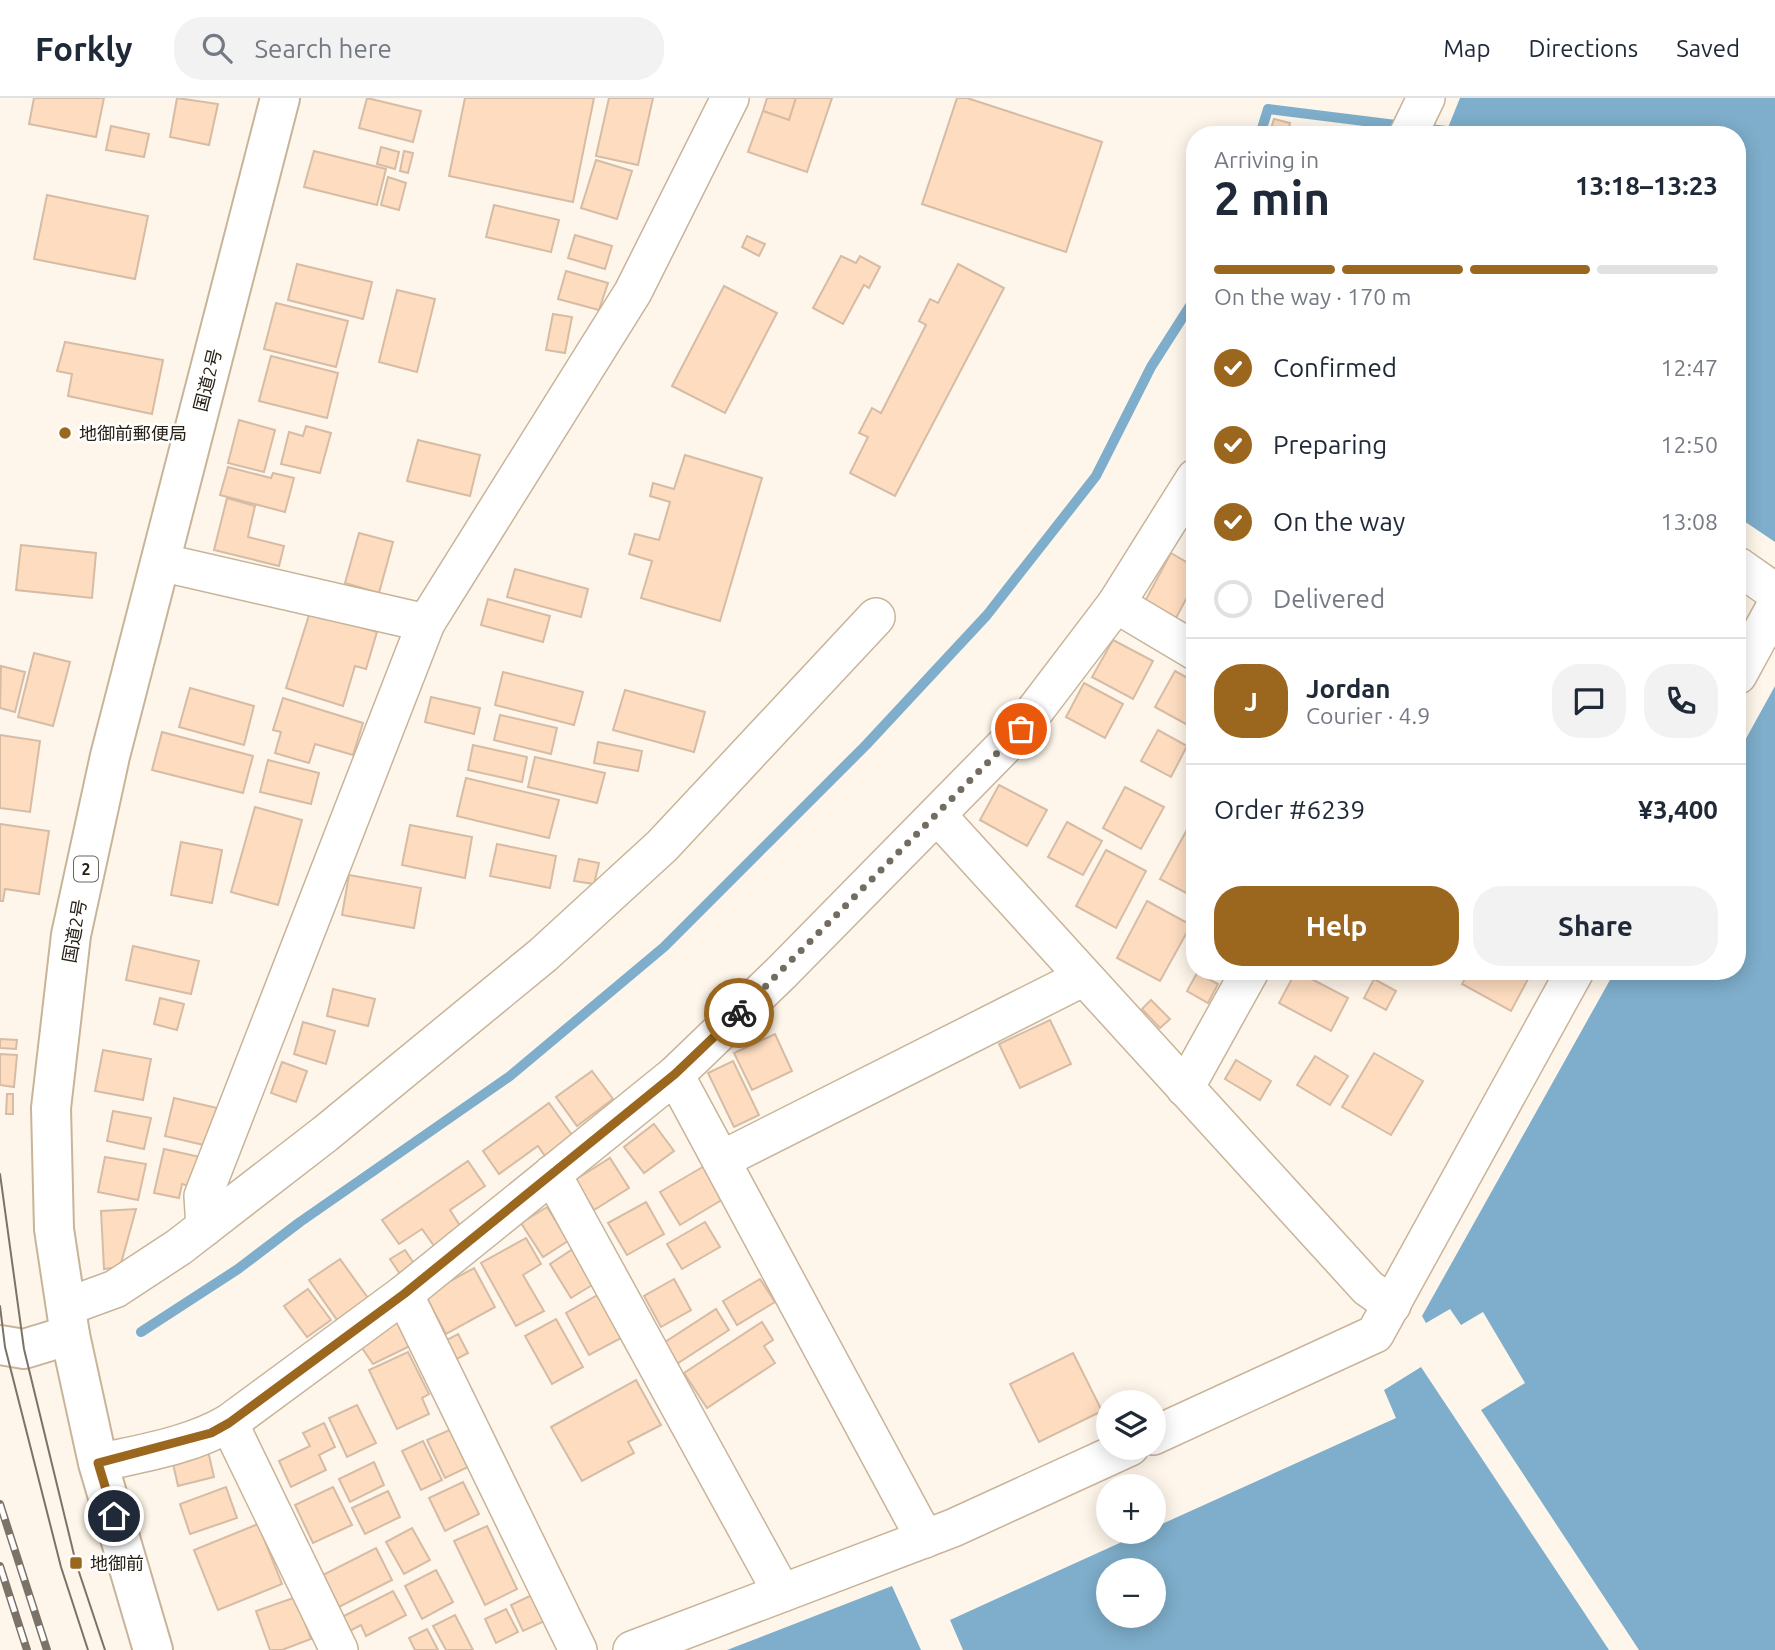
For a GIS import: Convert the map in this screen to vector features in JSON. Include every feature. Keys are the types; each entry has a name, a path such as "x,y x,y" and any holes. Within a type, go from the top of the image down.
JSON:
{"main road":[{"name":"国道2号","path":"153,1650 98,1463 68,1321 54,1230 51,1108 71,935 110,756 280,98"},
{"path":"0,1345 24,1349 68,1321"}],"street":[{"path":"205,1227 203,1196 426,623 633,292 730,98"},
{"path":"1412,126 1426,98"},
{"path":"98,1463 211,1433 229,1423 404,1294 675,1074 781,973 1021,729 1116,604 1186,492"},
{"path":"160,562 426,623"},
{"path":"1746,572 1775,592"},
{"path":"1116,604 1186,646"},
{"path":"1746,660 1775,607"},
{"path":"68,1321 179,1247 325,1135 543,955 662,846 876,617"},
{"path":"937,815 1368,1288 1392,1305"},
{"path":"721,1160 1084,977"},
{"path":"1185,1088 1245,980"},
{"path":"1166,1430 1375,1334 1570,980"},
{"path":"675,1074 925,1539"},
{"path":"552,1174 782,1593"},
{"path":"404,1294 578,1650"},
{"path":"229,1423 339,1650"},
{"path":"632,1650 953,1528 1102,1460"}],"water":[{"path":"1460,98 1775,98 1775,542 1746,522 1746,126 1449,126"},
{"path":"1775,686 1775,1650 1639,1650 1481,1410 1525,1383 1483,1312 1461,1325 1450,1309 1426,1323 1422,1316 1610,980 1746,980 1746,739"},
{"path":"1421,1367 1609,1650 963,1650 950,1620 1117,1544 1166,1544 1166,1522 1396,1418 1384,1390"},
{"path":"892,1586 921,1650 727,1650"}],"building":[{"path":"34,98 104,98 96,137 29,124"},
{"path":"177,98 218,104 209,145 170,137"},
{"path":"367,98 421,111 413,142 359,128"},
{"path":"465,98 594,98 573,202 449,176"},
{"path":"609,98 653,98 638,165 596,156"},
{"path":"767,98 796,98 789,120 763,111"},
{"path":"796,98 832,98 807,172 748,152 763,111 789,120"},
{"path":"957,98 967,98 1102,142 1066,252 922,204"},
{"path":"1274,119 1290,123 1289,126 1272,126"},
{"path":"111,126 149,134 144,157 106,150"},
{"path":"381,147 399,152 395,169 377,164"},
{"path":"314,151 386,169 377,205 304,187"},
{"path":"404,151 413,153 408,173 400,171"},
{"path":"596,160 632,171 617,219 581,208"},
{"path":"388,177 406,183 399,210 381,205"},
{"path":"47,195 148,216 135,279 34,259"},
{"path":"494,205 559,220 551,252 486,237"},
{"path":"575,235 612,246 605,269 568,258"},
{"path":"747,236 765,244 759,256 742,247"},
{"path":"841,256 856,263 860,256 880,267 869,288 864,285 843,324 813,308"},
{"path":"297,264 372,282 363,319 288,300"},
{"path":"958,264 1004,288 895,496 850,473 868,437 859,433 872,408 881,413 926,325 919,321 930,299 938,303"},
{"path":"566,271 608,283 599,310 558,299"},
{"path":"724,286 777,313 725,413 672,386"},
{"path":"397,290 435,299 417,372 379,362"},
{"path":"276,303 348,321 336,367 264,349"},
{"path":"553,314 572,317 565,353 546,350"},
{"path":"65,342 163,360 152,414 68,396 72,374 57,371"},
{"path":"271,356 338,373 327,418 259,401"},
{"path":"239,420 275,430 264,472 228,463"},
{"path":"306,426 331,433 320,473 281,464 289,432 303,436"},
{"path":"418,440 480,455 470,496 407,481"},
{"path":"685,455 762,478 720,621 641,598 652,561 629,554 635,534 659,540 670,502 650,496 653,483 674,489"},
{"path":"228,467 271,478 273,473 294,478 285,512 220,495"},
{"path":"227,498 255,506 248,537 284,546 279,566 214,550"},
{"path":"359,533 393,542 379,593 345,583"},
{"path":"21,545 96,553 92,598 16,590"},
{"path":"1171,553 1186,562 1186,599 1175,620 1144,603"},
{"path":"515,569 588,589 581,617 507,597"},
{"path":"488,599 550,616 543,642 481,625"},
{"path":"310,612 377,632 366,669 355,666 343,706 286,688"},
{"path":"1113,640 1153,661 1133,699 1092,677"},
{"path":"34,653 70,662 53,726 18,717"},
{"path":"1,666 25,672 15,712 0,708"},
{"path":"1175,671 1186,677 1186,724 1155,707"},
{"path":"503,672 583,692 574,725 495,705"},
{"path":"1084,683 1123,704 1105,738 1066,717"},
{"path":"190,688 254,706 244,745 179,727"},
{"path":"625,690 705,712 694,752 613,730"},
{"path":"431,697 480,708 474,734 425,722"},
{"path":"283,698 363,723 353,755 315,744 309,763 275,753 281,732 273,730"},
{"path":"500,715 557,728 551,754 494,740"},
{"path":"1158,730 1186,745 1171,777 1141,761"},
{"path":"162,732 253,756 243,793 152,770"},
{"path":"0,735 40,741 30,812 0,808"},
{"path":"598,742 642,751 638,771 594,763"},
{"path":"473,745 527,757 522,782 468,770"},
{"path":"535,757 605,773 597,803 528,787"},
{"path":"268,760 319,773 311,804 260,792"},
{"path":"466,778 559,800 549,838 457,816"},
{"path":"999,785 1047,810 1027,846 980,820"},
{"path":"1125,787 1164,807 1141,849 1103,828"},
{"path":"255,807 302,820 278,905 231,892"},
{"path":"1067,822 1102,841 1083,875 1048,857"},
{"path":"0,824 49,831 39,894 5,889 3,901 0,901"},
{"path":"410,825 472,837 465,878 402,865"},
{"path":"1186,831 1186,893 1160,879"},
{"path":"181,842 222,850 212,903 171,895"},
{"path":"497,844 556,856 550,888 490,876"},
{"path":"1106,850 1146,871 1116,928 1076,906"},
{"path":"579,859 599,863 594,884 574,881"},
{"path":"349,875 421,888 414,928 342,915"},
{"path":"1147,901 1186,922 1186,934 1160,981 1117,958"},
{"path":"133,946 199,961 191,994 126,980"},
{"path":"1193,980 1210,980 1218,984 1208,1003 1187,991"},
{"path":"1291,980 1313,980 1348,998 1331,1031 1279,1003"},
{"path":"1373,980 1396,991 1386,1010 1364,998"},
{"path":"1464,980 1527,980 1511,1011 1462,984"},
{"path":"333,989 375,999 368,1026 327,1016"},
{"path":"160,998 184,1004 177,1030 154,1024"},
{"path":"1151,1000 1170,1019 1160,1028 1142,1009"},
{"path":"1050,1020 1071,1064 1020,1088 999,1044"},
{"path":"303,1022 335,1031 326,1064 294,1054"},
{"path":"775,1034 792,1071 752,1090 734,1053"},
{"path":"0,1039 17,1040 16,1049 0,1048"},
{"path":"103,1050 151,1059 143,1100 95,1091"},
{"path":"1374,1053 1423,1081 1391,1135 1342,1107"},
{"path":"0,1054 17,1055 14,1087 0,1085"},
{"path":"1315,1056 1348,1076 1330,1105 1297,1085"},
{"path":"1236,1060 1271,1081 1260,1100 1225,1079"},
{"path":"733,1061 759,1115 734,1127 708,1073"},
{"path":"282,1062 307,1071 296,1102 271,1093"},
{"path":"592,1071 613,1099 577,1126 556,1097"},
{"path":"7,1094 13,1094 13,1114 6,1114"},
{"path":"174,1098 217,1108 208,1146 165,1136"},
{"path":"549,1103 577,1142 549,1162 538,1146 499,1174 483,1151"},
{"path":"113,1111 151,1118 144,1149 107,1141"},
{"path":"654,1124 674,1151 644,1173 624,1147"},
{"path":"164,1149 200,1157 193,1187 182,1184 179,1198 154,1193"},
{"path":"105,1157 146,1164 138,1200 98,1192"},
{"path":"610,1158 629,1188 594,1210 575,1180"},
{"path":"468,1161 485,1186 450,1210 466,1235 439,1253 422,1229 399,1244 382,1220"},
{"path":"706,1165 725,1198 680,1225 660,1192"},
{"path":"646,1202 664,1234 627,1255 608,1223"},
{"path":"547,1207 568,1241 543,1257 521,1223"},
{"path":"136,1209 120,1267 104,1269 101,1211"},
{"path":"705,1222 720,1247 682,1269 667,1244"},
{"path":"526,1238 541,1264 523,1275 544,1311 516,1326 481,1263"},
{"path":"576,1247 597,1282 571,1298 550,1264"},
{"path":"405,1250 417,1268 402,1277 390,1259"},
{"path":"340,1259 368,1298 337,1320 309,1280"},
{"path":"474,1268 495,1307 446,1334 425,1295"},
{"path":"674,1279 691,1310 661,1327 644,1296"},
{"path":"760,1279 775,1302 737,1325 723,1301"},
{"path":"308,1289 331,1320 307,1337 284,1306"},
{"path":"601,1293 625,1336 589,1355 566,1313"},
{"path":"716,1309 729,1330 675,1365 662,1344"},
{"path":"556,1319 583,1367 552,1384 525,1336"},
{"path":"398,1320 414,1344 373,1364 360,1345"},
{"path":"762,1322 773,1340 764,1346 775,1363 707,1408 684,1373"},
{"path":"458,1334 468,1353 453,1361 443,1342"},
{"path":"408,1352 429,1394 422,1398 429,1414 397,1429 369,1370"},
{"path":"1073,1353 1096,1399 1096,1414 1039,1442 1010,1384"},
{"path":"636,1380 661,1425 628,1442 634,1453 582,1481 551,1427"},
{"path":"357,1405 376,1443 347,1457 329,1418"},
{"path":"324,1423 335,1447 319,1455 326,1470 291,1487 279,1461 310,1446 303,1433"},
{"path":"454,1428 472,1465 445,1478 427,1440"},
{"path":"423,1441 442,1480 421,1490 402,1451"},
{"path":"208,1451 214,1477 178,1486 172,1459"},
{"path":"374,1462 384,1485 350,1502 339,1479"},
{"path":"463,1482 479,1514 445,1531 429,1498"},
{"path":"226,1487 237,1518 190,1534 180,1504"},
{"path":"333,1487 352,1525 313,1543 295,1505"},
{"path":"388,1491 400,1517 365,1534 352,1508"},
{"path":"258,1524 282,1584 218,1610 194,1550"},
{"path":"487,1526 517,1589 485,1605 454,1541"},
{"path":"412,1528 430,1560 404,1574 386,1542"},
{"path":"376,1548 392,1580 339,1607 323,1575"},
{"path":"436,1570 453,1602 422,1619 405,1586"},
{"path":"393,1591 406,1615 366,1636 361,1625 350,1631 342,1617"},
{"path":"538,1592 551,1618 523,1631 511,1605"},
{"path":"296,1597 311,1639 282,1650 270,1650 256,1611"},
{"path":"506,1609 518,1632 496,1643 485,1619"},
{"path":"455,1615 473,1650 446,1650 433,1626"},
{"path":"427,1629 438,1650 415,1650 409,1638"}],"waterway":[{"path":"1263,126 1268,109 1404,126"},
{"path":"141,1332 238,1269 300,1222 510,1076 664,947 866,745 987,615 1096,476 1151,367 1186,312"}],"tram line":[{"path":"0,1174 24,1349 76,1563 105,1650"},
{"path":"0,1306 5,1347 61,1567 88,1650"}],"railway":[{"path":"0,1504 47,1650"},
{"path":"0,1566 27,1650"}],"way so far":[{"path":"739,1013 1021,729"}],"place":[{"name":"地御前郵便局","path":"65,433"},
{"name":"地御前","path":"76,1563"}],"route":[{"path":"114,1516 98,1463 156,1450 211,1433 229,1423 404,1294 675,1074 739,1013"}]}
